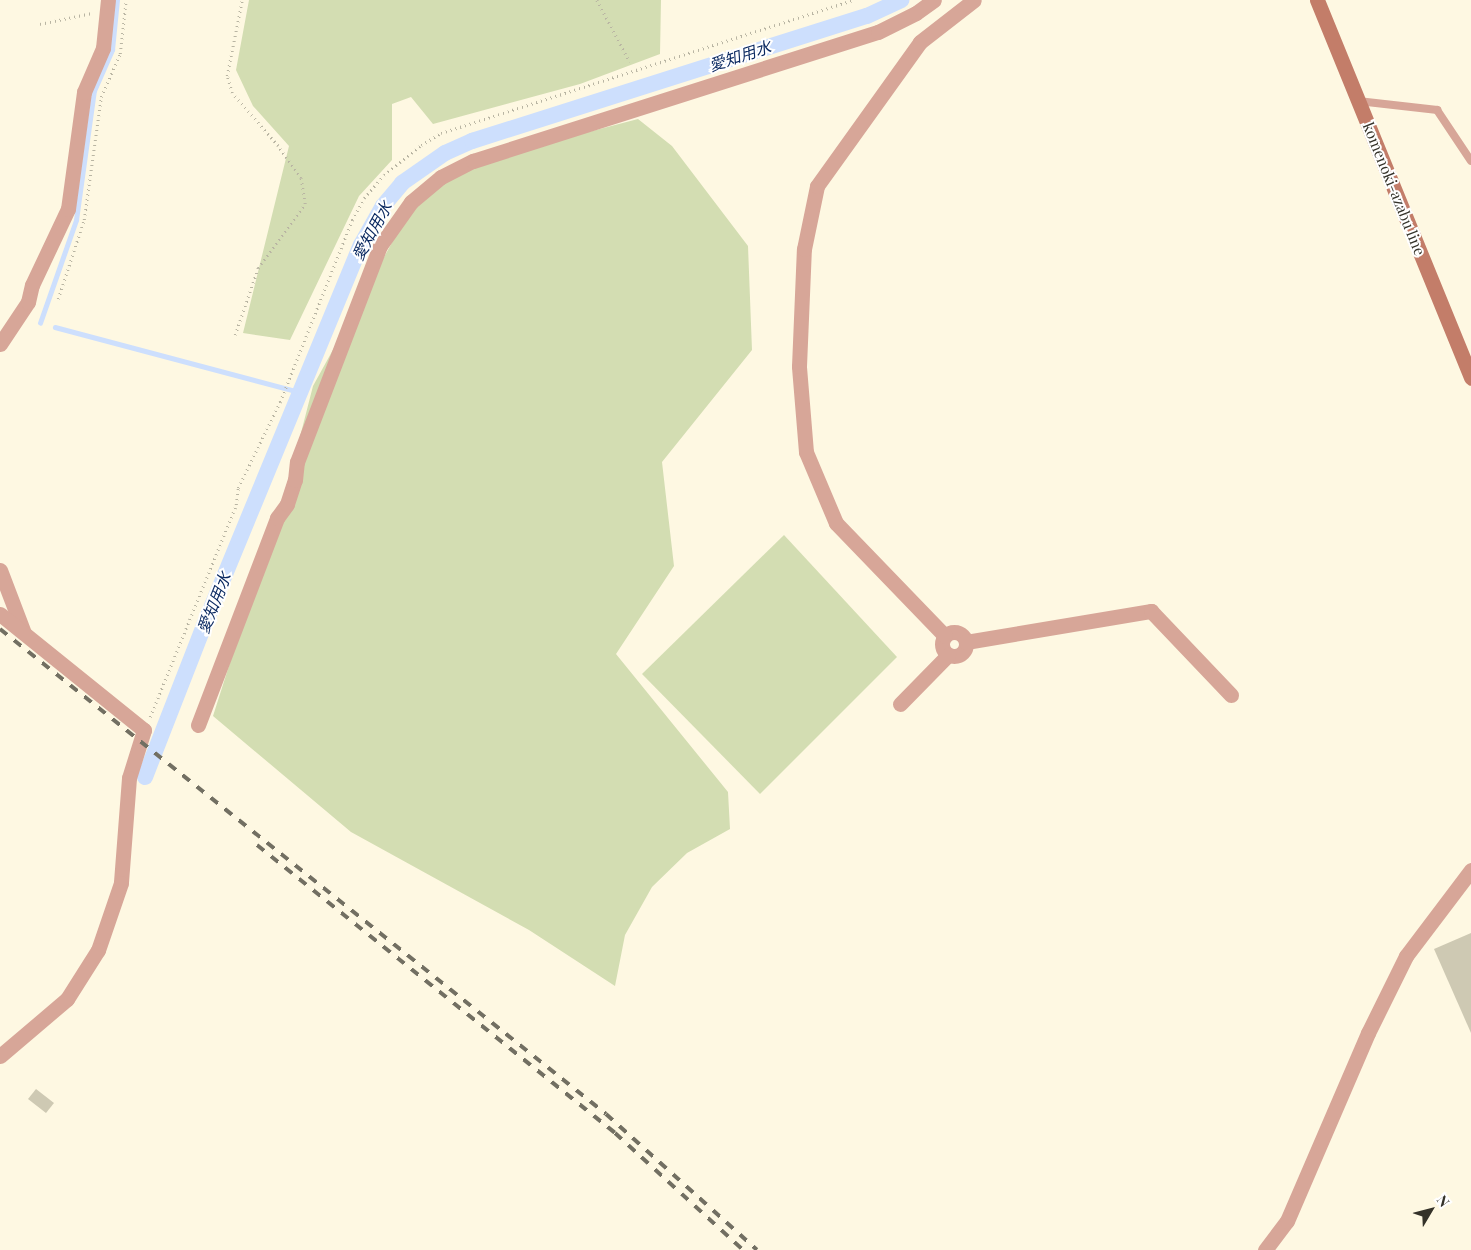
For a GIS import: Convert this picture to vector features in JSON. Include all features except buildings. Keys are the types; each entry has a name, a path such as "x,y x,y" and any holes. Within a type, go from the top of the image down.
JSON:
{"main road":[{"name":"komenoki-azabu line","path":"1317,0 1471,378"}],"street":[{"path":"198,725 277,518 286,504 295,480 296,462 380,246 411,202 441,177 473,161 878,32 916,13 934,0"},
{"path":"945,636 836,523 806,452 799,366 804,249 817,186 920,42 974,0"},
{"path":"0,344 28,302 32,285 68,209 84,92 103,48 108,6"},
{"path":"0,570 24,634"},
{"path":"966,642 1151,611 1231,695"},
{"path":"0,614 144,730 129,778 120,883 98,950 67,999 0,1056"},
{"path":"945,636 955,632 966,642"},
{"path":"945,636 943,648 948,654 960,655 965,649 966,642"},
{"path":"900,704 948,654"},
{"path":"1265,1250 1287,1221 1368,1033 1406,956 1471,870"}],"lane":[{"path":"1358,101 1437,110 1471,161"}],"path":[{"path":"58,300 84,220 101,97 120,54 126,0"},
{"path":"235,335 258,268 305,204 301,178 278,146 237,100 227,76 242,0"},
{"path":"597,0 630,62"},
{"path":"144,730 170,675 236,506 238,488 280,402 352,220 364,198 384,175 421,145 442,133 852,0"},
{"path":"40,24 108,6"}],"green space":[{"path":"249,0 661,0 660,54 580,84 433,124 411,97 392,104 392,160 359,196 290,340 243,333 289,146 253,106 236,70"},
{"path":"638,119 672,146 748,246 752,350 662,462 674,566 616,654 728,792 730,829 687,853 652,887 625,935 615,986 529,930 351,832 213,716 292,468 313,386 416,199 477,161"},
{"path":"784,535 897,657 760,794 642,674"}],"waterway":[{"path":"40,323 76,220 94,91 112,50 117,0"},
{"name":"愛知用水","path":"145,777 205,623 361,245 383,206 402,183 445,153 472,141 867,16 902,0"},
{"path":"55,327 299,392"}],"railway":[{"path":"0,629 606,1114 757,1250"},
{"path":"257,845 615,1133 743,1250"}]}
